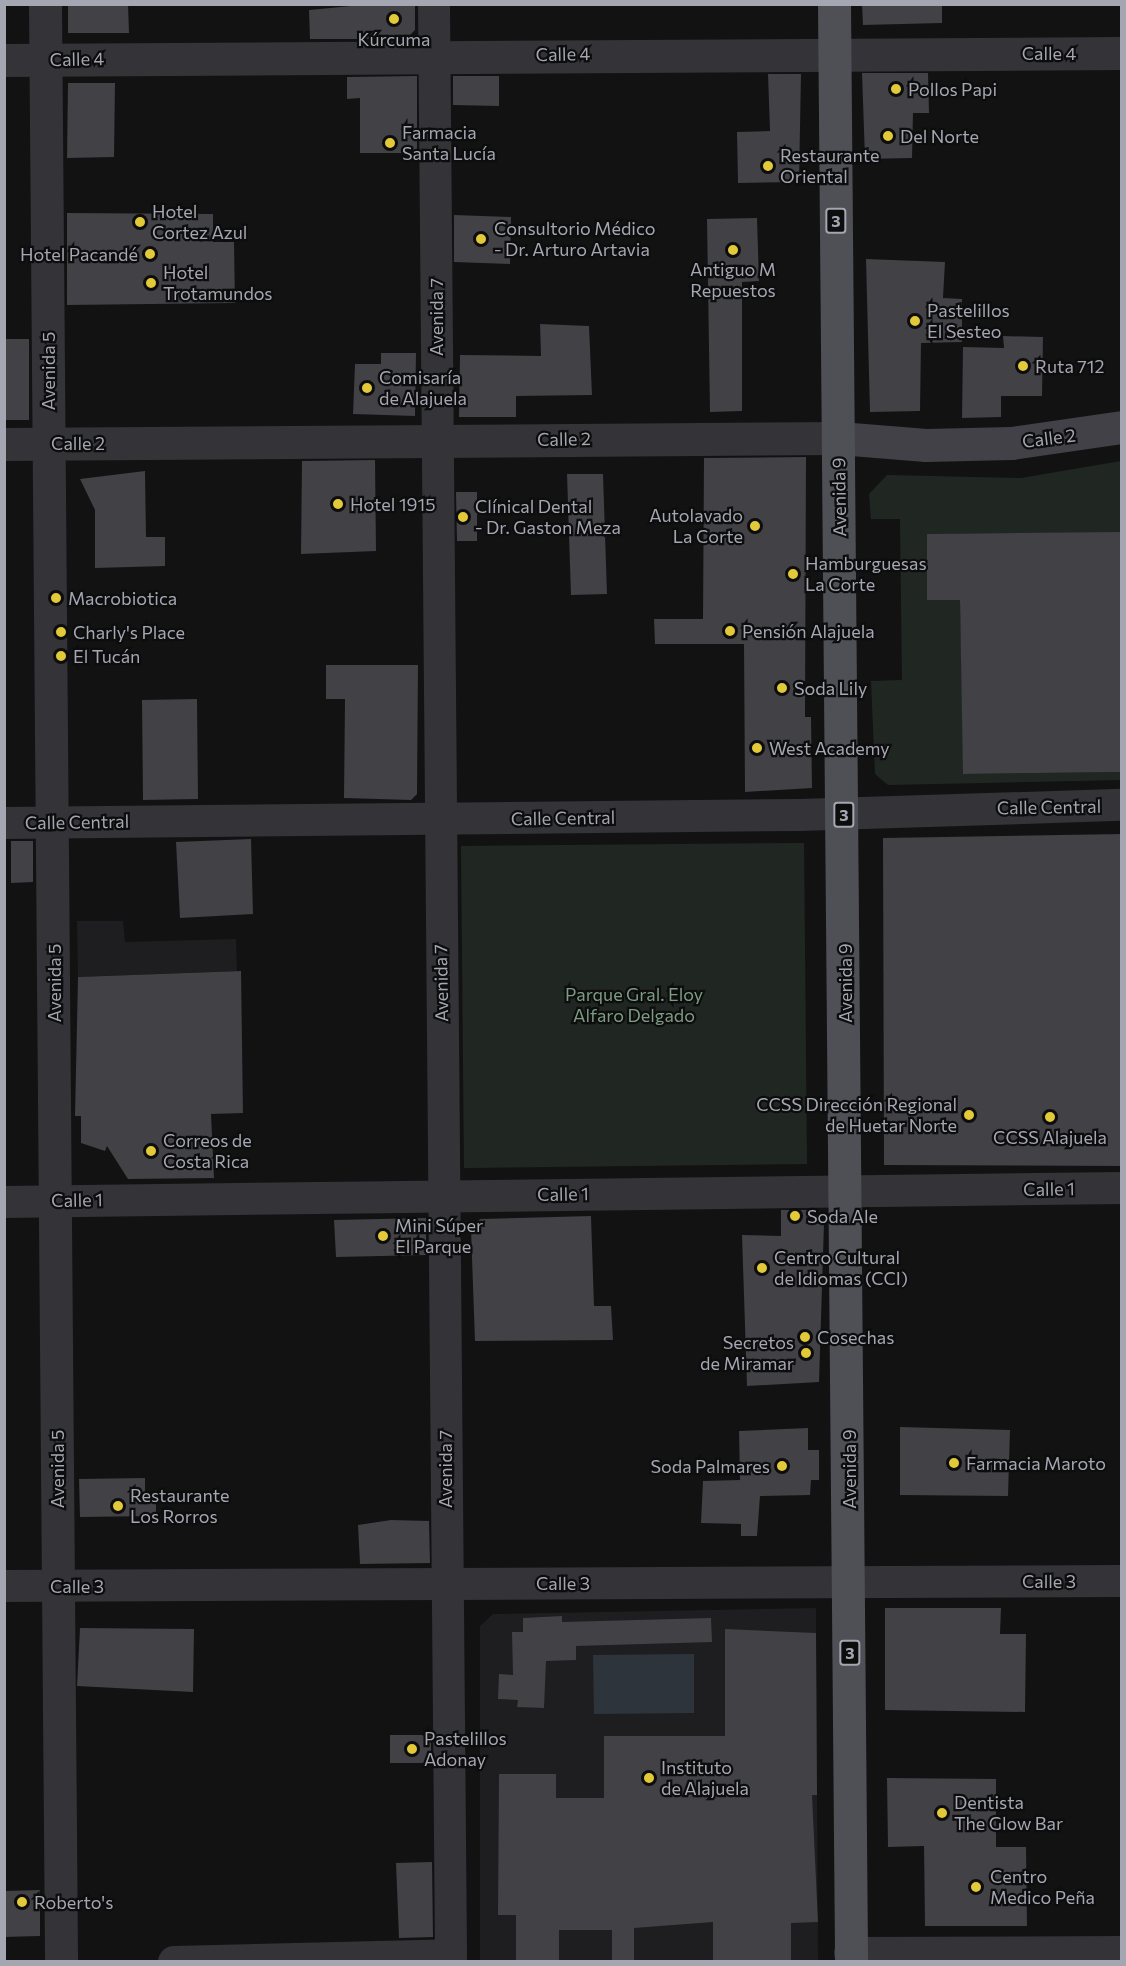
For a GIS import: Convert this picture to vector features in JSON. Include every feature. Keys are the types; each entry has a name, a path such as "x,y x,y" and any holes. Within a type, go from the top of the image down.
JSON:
{"main road":[{"name":"Avenida 9","path":"834,4 844,812 850,1582 850,1957"},
{"name":"Calle 2","path":"839,438 926,445 1001,443 1122,427"}],"street":[{"name":"Avenida 5","path":"45,4 61,1962"},
{"name":"Avenida 7","path":"434,4 439,819 451,1958"},
{"name":"Calle 4","path":"4,60 834,51 1122,53"},
{"name":"Calle 2","path":"4,444 839,438"},
{"name":"Calle Central","path":"4,823 439,819 1122,805"},
{"name":"Calle 1","path":"4,1202 1122,1188"},
{"name":"Calle 3","path":"4,1586 1122,1581"},
{"path":"850,1957 1122,1952"},
{"path":"174,1962 451,1958"}],"shaded area":[{"path":"77,921 123,921 125,942 236,939 237,971 78,977"},
{"name":"Instituto de Alajuela","path":"816,1608 818,1961 480,1962 480,1626 493,1614"},
{"path":"694,1654 694,1713 594,1714 593,1655"}],"green space":[{"path":"1121,461 1121,533 927,534 927,599 960,600 964,774 1121,772 1121,780 888,785 875,774 871,681 902,680 900,519 871,519 869,494 887,475 1021,478"},
{"name":"Parque Gral. Eloy Alfaro Delgado","path":"804,843 807,1164 464,1168 461,846"}],"building":[{"path":"68,4 128,4 129,33 68,33"},
{"path":"372,4 415,4 415,30 406,39 310,39 309,10"},
{"path":"862,4 942,4 942,23 863,25"},
{"path":"862,73 928,73 929,113 913,113 912,158 865,159"},
{"path":"768,74 801,74 799,182 738,183 737,132 770,131"},
{"path":"417,76 417,153 360,153 360,98 347,99 347,77"},
{"path":"453,76 499,76 499,106 453,105"},
{"path":"68,83 115,83 114,157 67,158"},
{"path":"67,213 213,214 213,242 234,242 235,303 67,305"},
{"name":"Consultorio Médico - Dr. Arturo Artavia","path":"454,215 511,217 510,264 454,262"},
{"path":"757,218 759,281 742,282 742,411 710,412 707,219"},
{"path":"866,259 945,262 943,298 962,299 962,342 921,343 920,411 870,412"},
{"path":"540,324 589,326 592,395 516,396 516,417 459,417 460,355 541,356"},
{"path":"1003,336 1043,337 1042,396 1001,396 1001,417 962,418 963,347 1004,348"},
{"path":"4,339 29,339 29,420 4,420"},
{"path":"381,353 416,353 415,416 353,414 355,364 381,364"},
{"path":"806,457 805,717 811,717 812,788 745,792 744,644 655,644 654,619 703,619 704,458"},
{"name":"Hotel 1915","path":"375,460 376,551 301,554 302,461"},
{"path":"145,471 146,537 165,537 165,566 95,568 95,510 80,479"},
{"path":"567,474 603,474 607,594 571,595"},
{"name":"Clínical Dental - Dr. Gaston Meza","path":"456,492 477,492 477,541 457,541"},
{"path":"1122,532 1122,772 963,774 960,600 927,600 927,534"},
{"path":"326,665 418,665 417,794 411,800 344,798 345,699 326,699"},
{"path":"197,699 198,799 143,800 142,700"},
{"path":"1122,834 1122,1166 884,1165 883,838"},
{"path":"251,839 253,914 180,918 176,842"},
{"path":"11,841 33,841 33,882 11,883"},
{"path":"241,971 243,1113 211,1114 214,1178 128,1179 107,1146 105,1151 81,1143 81,1116 75,1116 78,977"},
{"path":"781,1210 811,1210 810,1223 824,1224 819,1382 747,1386 742,1235 781,1236"},
{"path":"591,1216 594,1306 611,1306 613,1340 475,1341 471,1230 480,1219"},
{"path":"426,1218 426,1255 336,1257 334,1220"},
{"name":"Farmacia Maroto","path":"900,1427 1010,1430 1008,1496 900,1495"},
{"path":"808,1428 808,1450 819,1450 819,1480 811,1480 810,1495 760,1496 757,1536 741,1536 741,1524 701,1523 703,1481 740,1480 739,1431"},
{"name":"Restaurante Los Rorros","path":"145,1478 145,1495 156,1495 156,1516 80,1517 79,1479"},
{"path":"391,1520 429,1521 430,1563 360,1564 358,1525"},
{"path":"885,1608 1001,1608 1000,1634 1026,1634 1025,1712 885,1710"},
{"path":"562,1616 562,1622 711,1618 712,1642 576,1646 576,1660 546,1661 544,1708 517,1707 518,1700 498,1699 499,1674 513,1675 512,1632 523,1632 523,1618"},
{"path":"80,1628 194,1629 193,1692 77,1686"},
{"path":"725,1629 816,1633 817,1795 812,1795 818,1922 791,1923 791,1962 713,1962 713,1922 634,1928 634,1962 612,1962 612,1930 559,1930 559,1962 516,1962 516,1915 498,1915 499,1774 556,1774 556,1798 604,1798 604,1736 725,1736"},
{"name":"Pastelillos Adonay","path":"390,1735 431,1735 431,1763 390,1763"},
{"path":"887,1778 996,1779 996,1847 1026,1847 1027,1926 925,1926 924,1846 888,1847"},
{"path":"432,1862 433,1937 399,1938 396,1863"},
{"path":"40,1890 40,1936 4,1937 4,1891"}],"place":[{"name":"Kúrcuma","path":"394,19"},
{"name":"Pollos Papi","path":"896,89"},
{"name":"Del Norte","path":"888,136"},
{"name":"Farmacia Santa Lucía","path":"390,143"},
{"name":"Restaurante Oriental","path":"768,166"},
{"name":"Hotel Cortez Azul","path":"140,222"},
{"name":"Consultorio Médico - Dr. Arturo Artavia","path":"481,239"},
{"name":"Antiguo M Repuestos","path":"733,250"},
{"name":"Hotel Pacandé","path":"150,254"},
{"name":"Hotel Trotamundos","path":"151,283"},
{"name":"Pastelillos El Sesteo","path":"915,321"},
{"name":"Ruta 712","path":"1023,366"},
{"name":"Comisaría de Alajuela","path":"367,388"},
{"name":"Hotel 1915","path":"338,504"},
{"name":"Clínical Dental - Dr. Gaston Meza","path":"463,517"},
{"name":"Autolavado La Corte","path":"755,526"},
{"name":"Hamburguesas La Corte","path":"793,574"},
{"name":"Macrobiotica","path":"56,598"},
{"name":"Pensión Alajuela","path":"730,631"},
{"name":"Charly's Place","path":"61,632"},
{"name":"El Tucán","path":"61,656"},
{"name":"Soda Lily","path":"782,688"},
{"name":"West Academy","path":"757,748"},
{"name":"CCSS Dirección Regional de Huetar Norte","path":"969,1115"},
{"name":"CCSS Alajuela","path":"1050,1117"},
{"name":"Correos de Costa Rica","path":"151,1151"},
{"name":"Soda Ale","path":"795,1216"},
{"name":"Mini Súper El Parque","path":"383,1236"},
{"name":"Centro Cultural de Idiomas (CCI)","path":"762,1268"},
{"name":"Cosechas","path":"805,1337"},
{"name":"Secretos de Miramar","path":"806,1353"},
{"name":"Farmacia Maroto","path":"954,1463"},
{"name":"Soda Palmares","path":"782,1466"},
{"name":"Restaurante Los Rorros","path":"118,1506"},
{"name":"Pastelillos Adonay","path":"412,1749"},
{"name":"Instituto de Alajuela","path":"649,1778"},
{"name":"Dentista The Glow Bar","path":"942,1813"},
{"name":"Centro Medico Peña","path":"976,1887"},
{"name":"Roberto's","path":"22,1902"}]}
